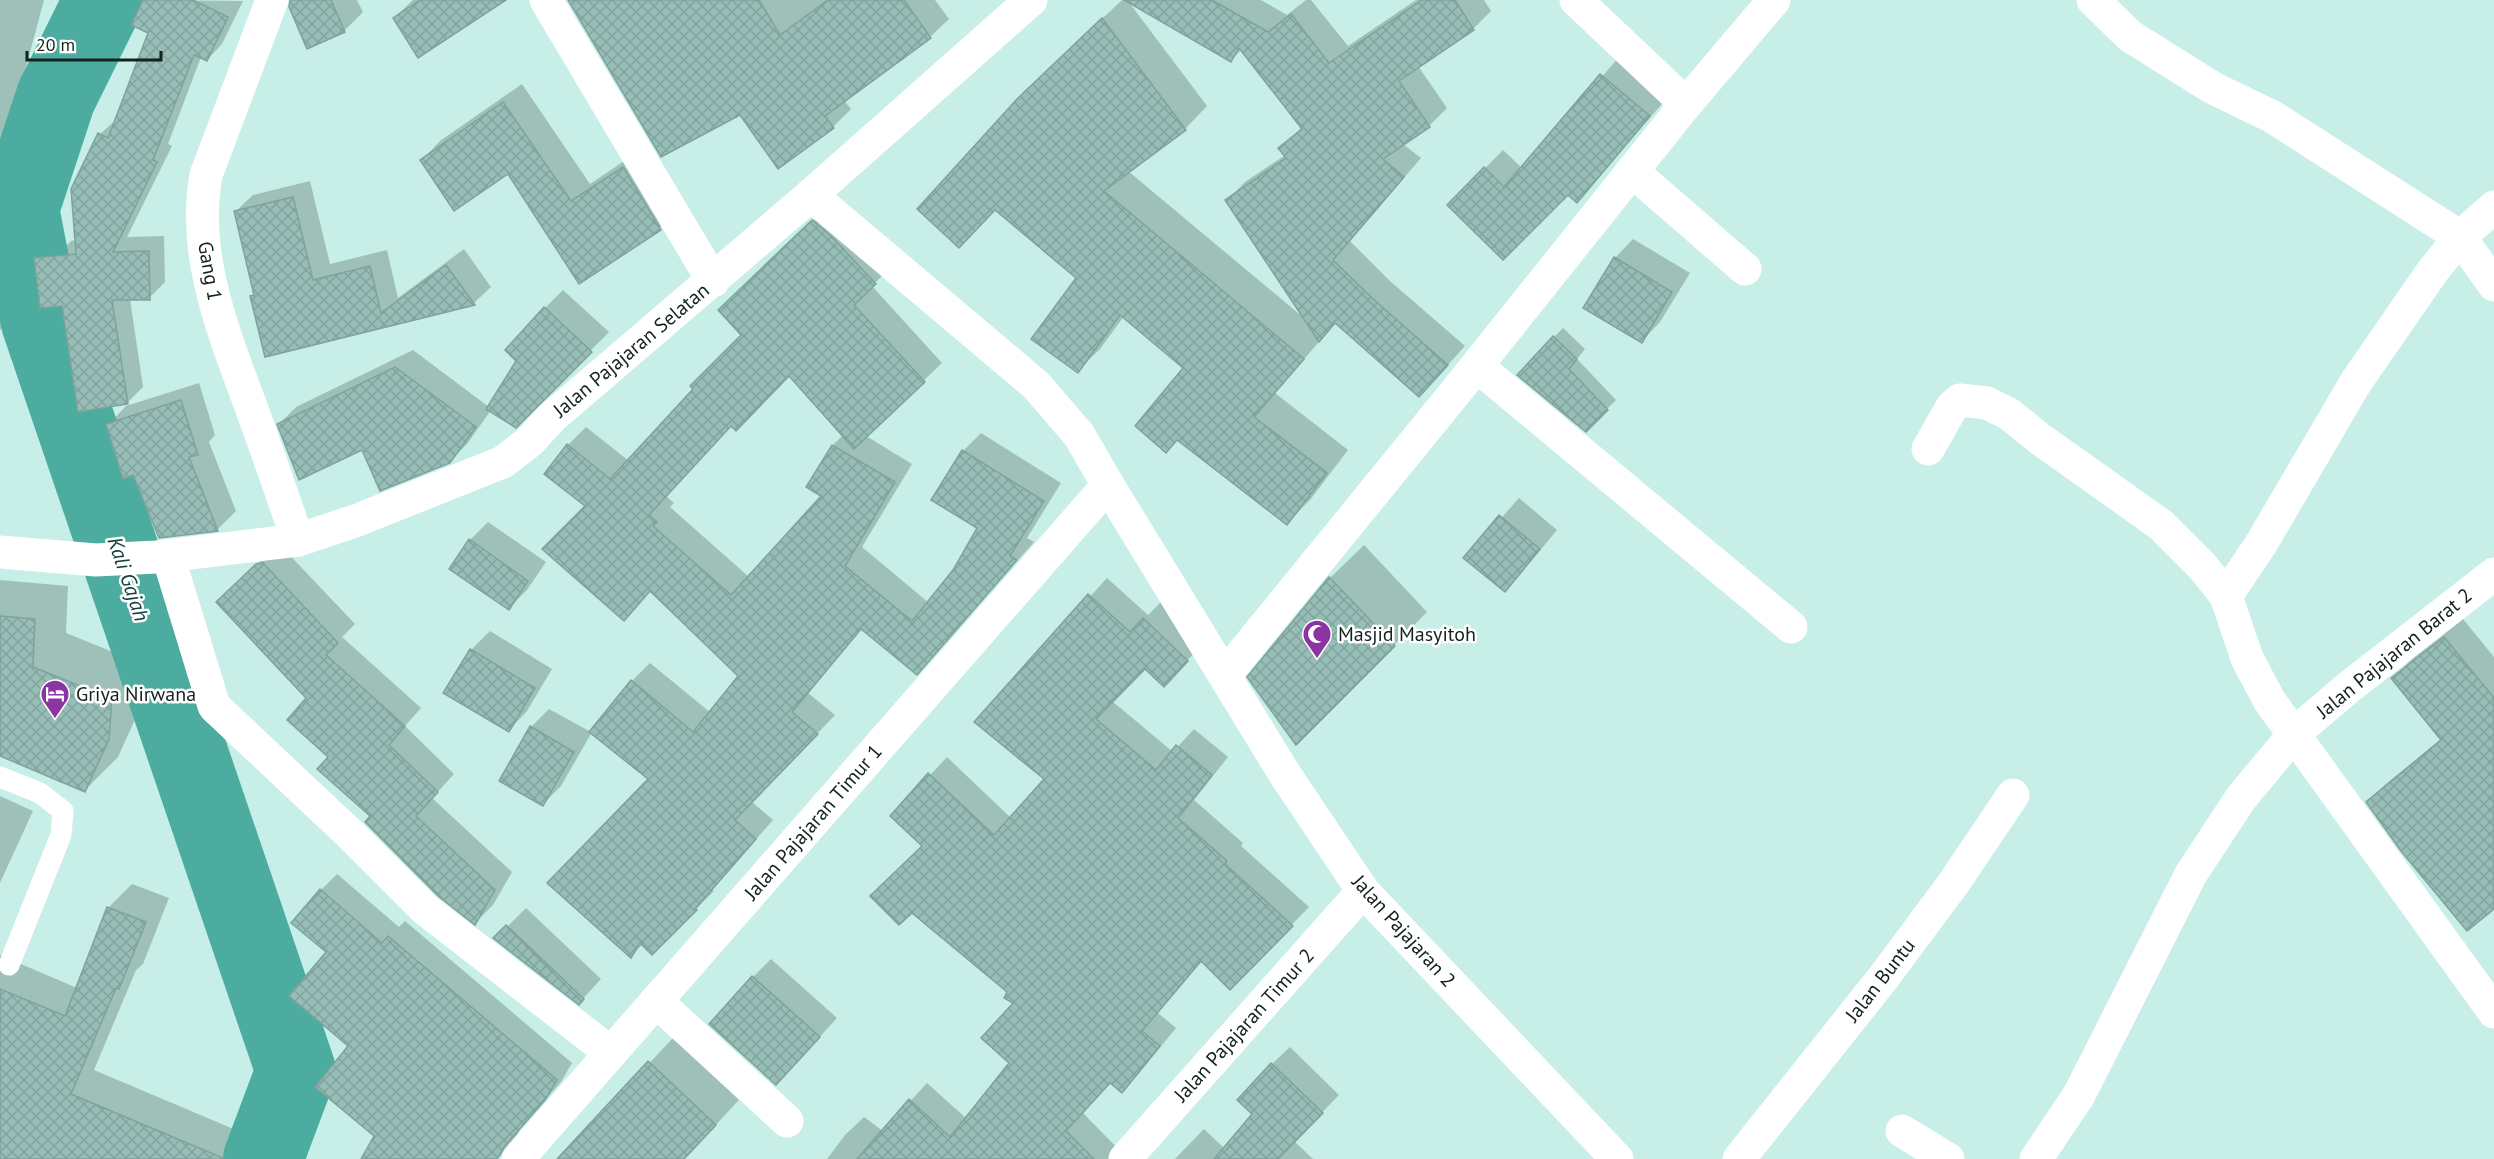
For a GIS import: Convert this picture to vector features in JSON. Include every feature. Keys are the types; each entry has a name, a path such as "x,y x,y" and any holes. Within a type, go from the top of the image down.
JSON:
{"street":[{"name":"Gang 1","path":"272,0 206,175 201,201 202,222 212,294 298,540"},
{"path":"546,0 712,281"},
{"name":"Jalan Pajajaran Selatan","path":"0,552 96,560 162,556 298,540 355,521 503,462 529,442 550,418 811,195 1031,0"},
{"path":"1576,0 1686,105"},
{"path":"1225,675 1477,366 1632,171 1774,0"},
{"path":"2093,0 2130,36 2213,88 2273,117 2460,237 2494,285"},
{"path":"1632,171 1745,269"},
{"name":"Jalan Pajajaran 2","path":"811,195 1036,385 1079,435 1284,773 1363,891 1617,1159"},
{"path":"2226,596 2261,544 2356,382 2432,272 2460,237 2494,207"},
{"path":"1477,366 1791,627"},
{"path":"1928,449 1952,407 1960,400 1987,403 2009,414 2040,439 2161,525 2203,567 2226,596 2247,658 2269,700 2484,978 2494,1012"},
{"name":"Jalan Pajajaran Timur 1","path":"519,1159 1108,485"},
{"path":"162,556 214,706 351,834 426,910 611,1053"},
{"name":"Jalan Pajajaran Barat 2","path":"2037,1159 2079,1095 2192,874 2241,798 2295,733 2349,687 2494,574"},
{"name":"Jalan Buntu","path":"1740,1159 1904,950 1953,884 2013,795"},
{"name":"Jalan Pajajaran Timur 2","path":"1125,1159 1363,891"},
{"path":"656,1001 787,1121"},
{"path":"1902,1131 1948,1159"}],"lane":[{"path":"0,777 40,793 63,811 61,835 9,964"}],"building":[{"path":"143,0 193,0 228,17 207,61 194,55 153,160 157,162 113,252 149,251 150,300 112,300 128,404 78,412 62,306 40,308 34,258 76,254 71,189 98,133 108,138 148,33 131,25"},
{"path":"290,0 331,0 345,32 307,49 289,7"},
{"path":"420,0 506,0 418,58 393,18"},
{"path":"568,0 759,0 780,35 828,0 904,0 931,38 825,116 834,128 778,169 740,115 661,157"},
{"path":"1124,0 1212,0 1268,32 1291,14 1329,63 1422,0 1455,0 1474,30 1399,81 1430,127 1383,159 1404,177 1333,260 1448,365 1419,397 1335,323 1319,342 1225,200 1286,158 1278,148 1302,129 1239,48 1231,62"},
{"path":"1102,18 1186,130 1104,191 1304,359 1254,417 1327,473 1287,525 1177,440 1166,453 1135,426 1183,368 1120,315 1078,373 1031,339 1076,278 995,210 959,248 917,209 1017,99"},
{"path":"1600,74 1650,116 1577,203 1568,195 1503,260 1447,205 1484,167 1504,187"},
{"path":"503,102 571,201 623,167 661,230 579,284 508,174 454,211 420,160"},
{"path":"293,197 313,280 370,266 381,313 446,265 475,305 265,357 250,296 254,295 234,211"},
{"path":"812,220 831,236 876,284 854,305 925,382 854,449 789,376 736,431 731,426 649,515 657,522 653,526 731,595 821,496 806,487 832,445 895,482 845,566 912,621 953,570 977,528 931,500 962,450 1044,501 1010,556 1017,560 917,675 861,629 792,712 818,734 735,820 756,839 695,909 697,910 652,955 640,943 631,958 547,883 648,779 589,732 631,680 693,732 738,676 650,591 624,621 542,549 585,506 544,474 567,444 610,479 693,389 690,386 741,335 718,310"},
{"path":"1614,257 1672,292 1642,343 1583,308"},
{"path":"544,307 592,352 516,428 486,409 516,361 505,350"},
{"path":"1553,336 1577,359 1569,369 1608,410 1586,432 1517,375"},
{"path":"395,367 476,427 450,463 380,491 362,450 299,480 277,424"},
{"path":"181,400 198,455 189,457 218,531 159,538 133,475 123,479 106,424"},
{"path":"1499,515 1540,549 1505,592 1463,558"},
{"path":"469,539 528,581 509,610 449,569"},
{"path":"263,563 338,643 326,655 405,726 389,745 438,792 416,816 495,890 475,925 438,896 365,822 370,816 317,769 328,757 287,720 306,698 216,602 256,564"},
{"name":"Masjid Masyitoh","path":"1329,577 1395,646 1296,745 1247,677"},
{"path":"1088,594 1130,632 1143,618 1188,661 1164,687 1145,669 1096,719 1156,770 1176,745 1212,775 1178,818 1227,861 1225,864 1293,926 1230,990 1201,961 1142,1031 1160,1046 1122,1093 1110,1083 1066,1131 1094,1159 857,1159 909,1099 950,1137 1009,1063 981,1038 1013,1003 1004,998 1007,992 912,913 899,925 870,896 922,846 890,816 928,773 994,835 1044,779 974,722"},
{"name":"Griya Nirwana","path":"0,616 35,619 33,667 112,699 109,739 85,792 0,756"},
{"path":"2444,637 2494,698 2494,909 2467,931 2401,851 2366,802 2441,740 2391,678"},
{"path":"470,649 535,688 509,732 443,693"},
{"path":"530,726 574,752 543,806 499,781"},
{"path":"320,889 382,943 388,936 557,1080 545,1100 504,1147 497,1159 361,1159 374,1136 315,1087 348,1046 289,996 326,952 291,923"},
{"path":"107,907 146,922 119,989 116,988 71,1094 225,1159 0,1159 0,989 65,1016"},
{"path":"506,925 584,999 579,1005 493,938"},
{"path":"752,976 820,1037 776,1085 709,1024"},
{"path":"648,1061 716,1125 684,1159 557,1159"},
{"path":"1271,1063 1323,1113 1278,1159 1214,1159 1252,1114 1237,1100"}],"waterway":[{"name":"Kali Gajah","path":"104,0 56,97 19,209 41,322 296,1071 263,1159"}],"place":[{"name":"Masjid Masyitoh","path":"1317,660"},
{"name":"Griya Nirwana","path":"55,720"}]}
